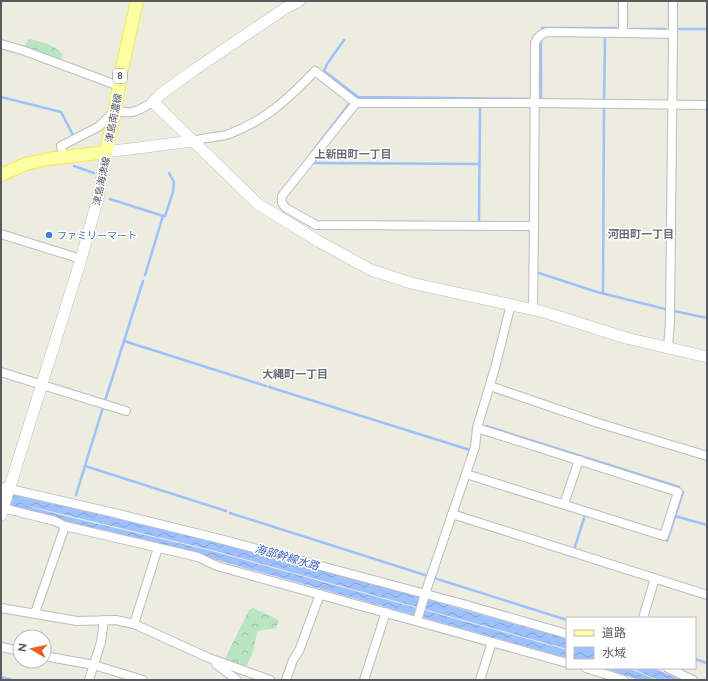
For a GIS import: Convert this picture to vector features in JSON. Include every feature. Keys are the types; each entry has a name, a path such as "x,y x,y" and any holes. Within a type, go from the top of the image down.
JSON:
{"main road":[{"name":"津島南濃線","path":"1,175 26,164 63,157 106,152 137,1"},
{"path":"299,1 284,9 194,70 161,94 153,102 258,204 371,270 411,283 533,309 626,338 707,357"},
{"name":"津島海津線","path":"2,511 6,490 81,259 98,198 106,152 193,141"}],"street":[{"path":"623,1 623,33"},
{"path":"668,347 670,322 673,1"},
{"path":"533,309 536,103 535,43 537,38 548,32 673,34"},
{"path":"1,44 22,50 119,86"},
{"path":"193,141 202,138 227,135 261,118 289,98 315,71 356,103 707,105"},
{"path":"63,157 61,146 98,127 115,111 130,113 153,102"},
{"path":"356,103 282,196 283,205 286,208 316,225 534,226"},
{"path":"1,234 81,259"},
{"path":"417,621 475,447 477,428 490,386 511,304"},
{"path":"1,372 126,410"},
{"path":"490,386 598,423 707,456"},
{"path":"466,474 664,536 678,492 477,428"},
{"path":"564,504 578,460"},
{"path":"6,490 110,512 220,539 566,634"},
{"path":"2,511 55,521 65,526 198,557 217,566 566,663"},
{"path":"452,514 707,594"},
{"path":"36,613 65,526"},
{"path":"134,624 158,548"},
{"path":"642,617 655,578"},
{"path":"286,680 293,660 299,651 320,594"},
{"path":"1,608 77,621 116,620 134,624 209,658 270,680"},
{"path":"364,680 386,612"},
{"path":"89,680 101,642 104,620"},
{"path":"480,680 492,642"},
{"path":"1,647 12,649"},
{"path":"52,657 94,665 143,680"},
{"path":"209,658 237,680"},
{"path":"589,669 624,680"},
{"path":"670,669 693,680"}],"green space":[{"path":"29,39 48,44 56,48 63,55 60,61 24,48"},
{"path":"253,608 279,621 276,628 257,632 253,652 245,669 224,661 249,610"}],"water":[{"path":"1,492 259,553 566,639 566,649 212,550 16,503 212,551 566,650 566,658 210,558 203,554 64,522 58,518 1,505"},
{"path":"607,669 630,669 657,680 639,680"},
{"path":"633,669 656,669 681,680 659,680"}],"waterway":[{"path":"619,1 619,25"},
{"path":"669,1 669,25"},
{"path":"542,28 616,28"},
{"path":"630,29 665,29"},
{"path":"679,29 707,29"},
{"path":"604,100 605,38"},
{"path":"541,39 541,98"},
{"path":"344,40 327,64 324,71 358,97 529,99"},
{"path":"1,97 61,112 73,135"},
{"path":"313,151 349,104"},
{"path":"479,221 480,107"},
{"path":"603,293 604,109"},
{"path":"314,163 479,164"},
{"path":"74,166 94,173"},
{"path":"163,216 165,216 173,192 174,182 169,173"},
{"path":"110,199 163,216 145,275"},
{"path":"539,273 597,292 665,309"},
{"path":"143,281 124,341 266,386"},
{"path":"674,311 707,318"},
{"path":"105,401 124,341"},
{"path":"269,387 470,450 468,456"},
{"path":"76,495 103,407"},
{"path":"486,426 679,487"},
{"path":"85,466 226,511"},
{"path":"667,541 683,492"},
{"path":"230,513 425,575"},
{"path":"574,550 585,515"},
{"path":"675,516 707,525"},
{"path":"434,578 566,620"},
{"path":"696,659 707,663"},
{"path":"1,677 12,680"}],"place":[{"name":"ファミリーマート","path":"49,235"}],"district":[{"name":"上新田町一丁目","path":"353,154"},
{"name":"河田町一丁目","path":"641,234"},
{"name":"大縄町一丁目","path":"295,374"}],"water label":[{"name":"海部幹線水路","path":"287,557"}]}
